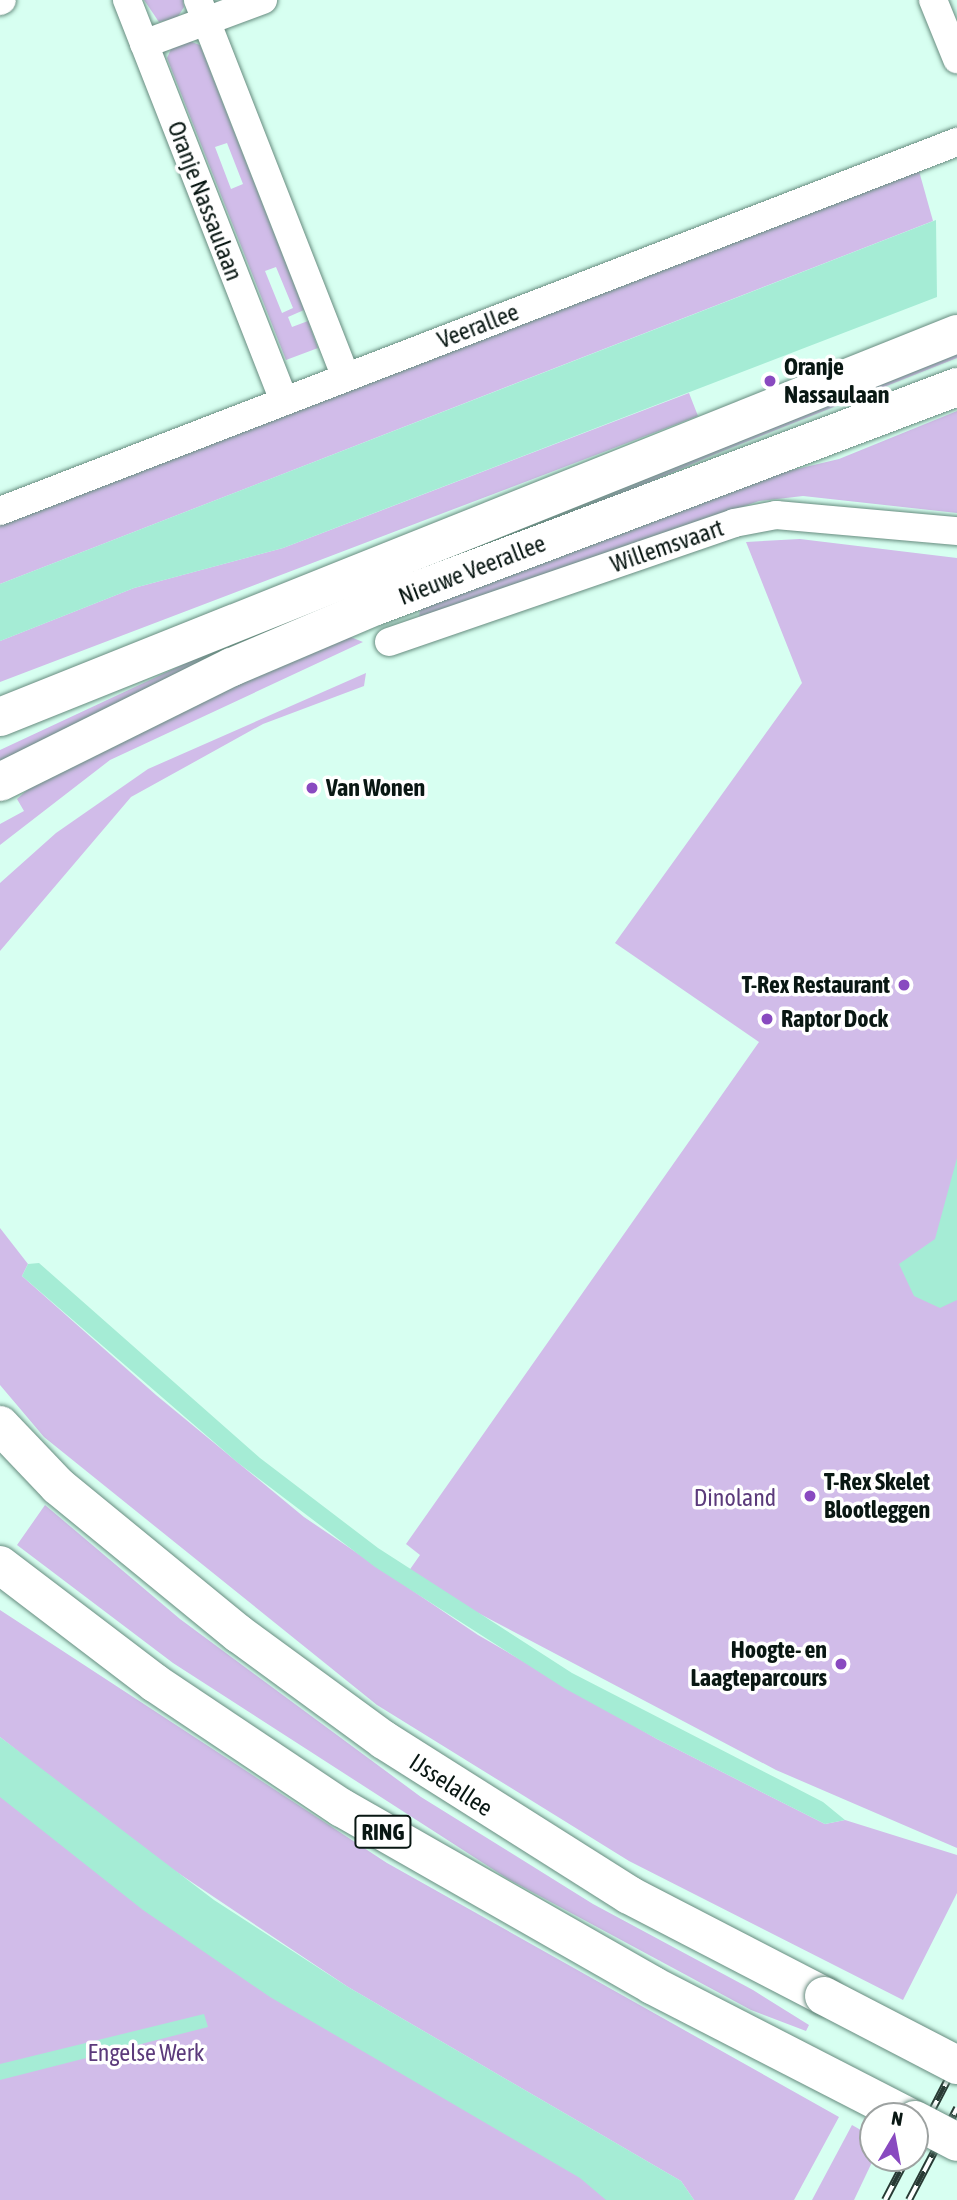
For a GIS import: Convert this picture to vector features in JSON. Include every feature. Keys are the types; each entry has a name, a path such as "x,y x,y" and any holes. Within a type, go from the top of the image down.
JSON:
{"main road":[{"name":"Nieuwe Veerallee","path":"0,717 957,334"},
{"name":"Nieuwe Veerallee","path":"0,782 232,667 376,606 957,387"},
{"name":"IJsselallee","path":"0,1425 69,1495 239,1634 384,1740 629,1895 957,2065"},
{"name":"RING","path":"0,1565 155,1683 342,1808 793,2057 880,2102"},
{"path":"929,2127 957,2141"}],"street":[{"name":"Oranje Nassaulaan","path":"127,0 284,401"},
{"path":"144,44 202,11 263,0"},
{"path":"933,0 957,59"},
{"path":"202,11 346,377"},
{"name":"Veerallee","path":"0,511 957,142"},
{"name":"Willemsvaart","path":"389,642 734,523 776,515 957,531"}],"green space":[{"path":"144,0 183,0 184,7 177,18 159,22"},
{"path":"189,41 200,45 304,310 288,317 292,327 308,321 318,348 286,360 167,58 172,47","holes":["227,143 243,184 231,189 215,147","276,267 293,308 282,313 265,271"]},
{"path":"919,171 933,221 0,584 0,525"},
{"path":"957,345 957,358 713,455 0,761 0,750 373,576"},
{"path":"689,393 698,416 0,682 0,641 134,588 283,548"},
{"path":"957,411 957,513 803,496 759,501 419,620 420,607 725,486 839,459"},
{"name":"Dinoland","path":"800,539 957,558 957,1848 776,1770 406,1575 420,1555 406,1544 759,1042 615,943 802,683 746,542"},
{"path":"348,636 363,642 110,760 0,845 0,824 24,811 17,799 44,775 214,687"},
{"path":"366,673 364,686 263,724 131,797 0,951 0,883 56,833 148,769"},
{"path":"0,1228 28,1264 22,1276 156,1395 304,1517 478,1635 657,1739 825,1824 845,1820 957,1855 957,1893 903,2000 629,1861 377,1705 44,1437 0,1385"},
{"path":"45,1505 180,1619 421,1797 593,1904 753,1990 809,2025 806,2031 751,2010 508,1879 173,1663 17,1545"},
{"path":"0,1610 387,1863 839,2117 794,2200 694,2200 681,2181 348,1987 138,1846 0,1737"},
{"name":"Engelse Werk","path":"0,1765 644,2200 0,2200"},
{"path":"852,2125 859,2129 859,2172 867,2172 854,2200 812,2200"}],"shaded area":[{"path":"936,220 937,297 283,548 134,588 0,641 0,584"},
{"path":"957,1158 957,1300 940,1308 914,1296 899,1264 935,1239"},
{"path":"39,1263 260,1458 378,1548 572,1673 823,1802 845,1820 825,1824 657,1739 564,1688 375,1567 237,1462 22,1276 28,1264"},
{"path":"0,1737 214,1900 348,1987 681,2181 694,2200 606,2200 580,2178 270,1997 143,1910 0,1797"},
{"path":"204,2014 208,2027 0,2080 0,2064"}],"railway":[{"path":"929,2116 957,2062"},
{"path":"909,2200 957,2108"},
{"path":"885,2200 900,2172"}],"place":[{"name":"Oranje Nassaulaan","path":"770,381"},
{"name":"Van Wonen","path":"312,788"},
{"name":"T-Rex Restaurant","path":"904,985"},
{"name":"Raptor Dock","path":"767,1019"},
{"name":"T-Rex Skelet Blootleggen","path":"810,1496"},
{"name":"Hoogte- en Laagteparcours","path":"841,1664"}]}
